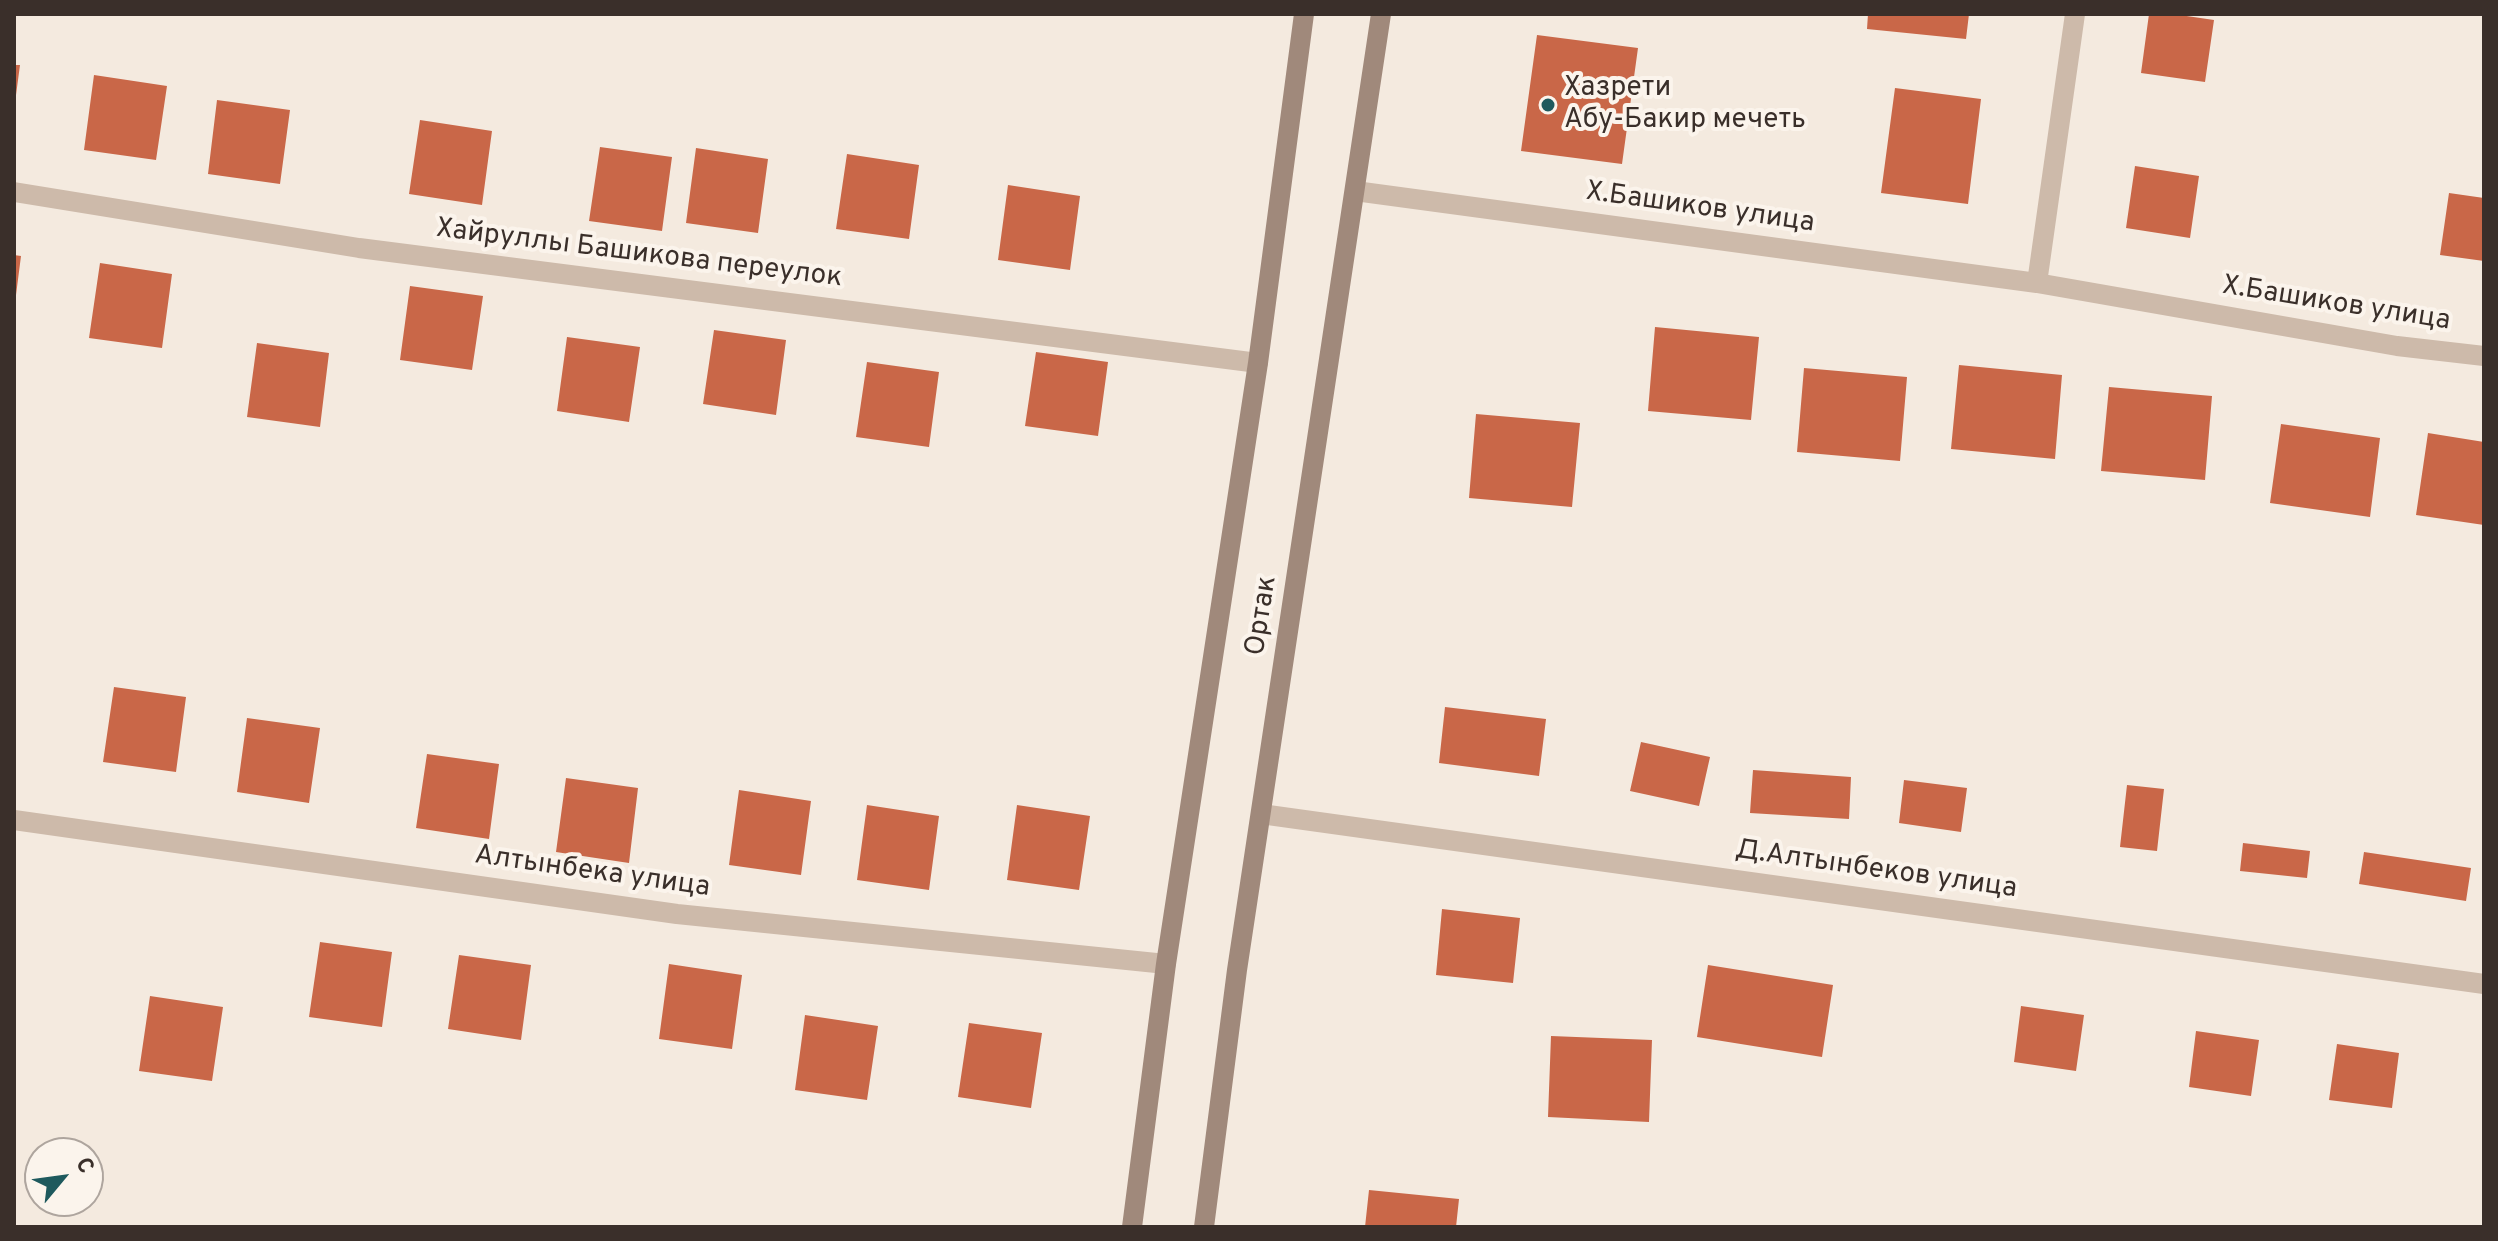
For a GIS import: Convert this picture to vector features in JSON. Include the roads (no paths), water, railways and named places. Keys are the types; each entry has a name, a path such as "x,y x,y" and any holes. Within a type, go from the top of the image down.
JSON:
{"street":[{"name":"Ортак","path":"1132,1227 1166,964 1258,363 1304,14"},
{"name":"Ортак","path":"1204,1227 1237,970 1381,14"},
{"path":"2037,283 2075,14"},
{"name":"Х.Башиков улица","path":"1355,191 2037,283 2397,346 2484,356"},
{"name":"Хайруллы Башикова переулок","path":"14,192 359,248 1258,363"},
{"name":"Д.Алтынбеков улица","path":"1261,814 2484,984"},
{"name":"Алтынбека улица","path":"14,820 677,914 1166,964"}],"place":[{"name":"Хазрети Абу-Бакир мечеть","path":"1548,105"}]}
